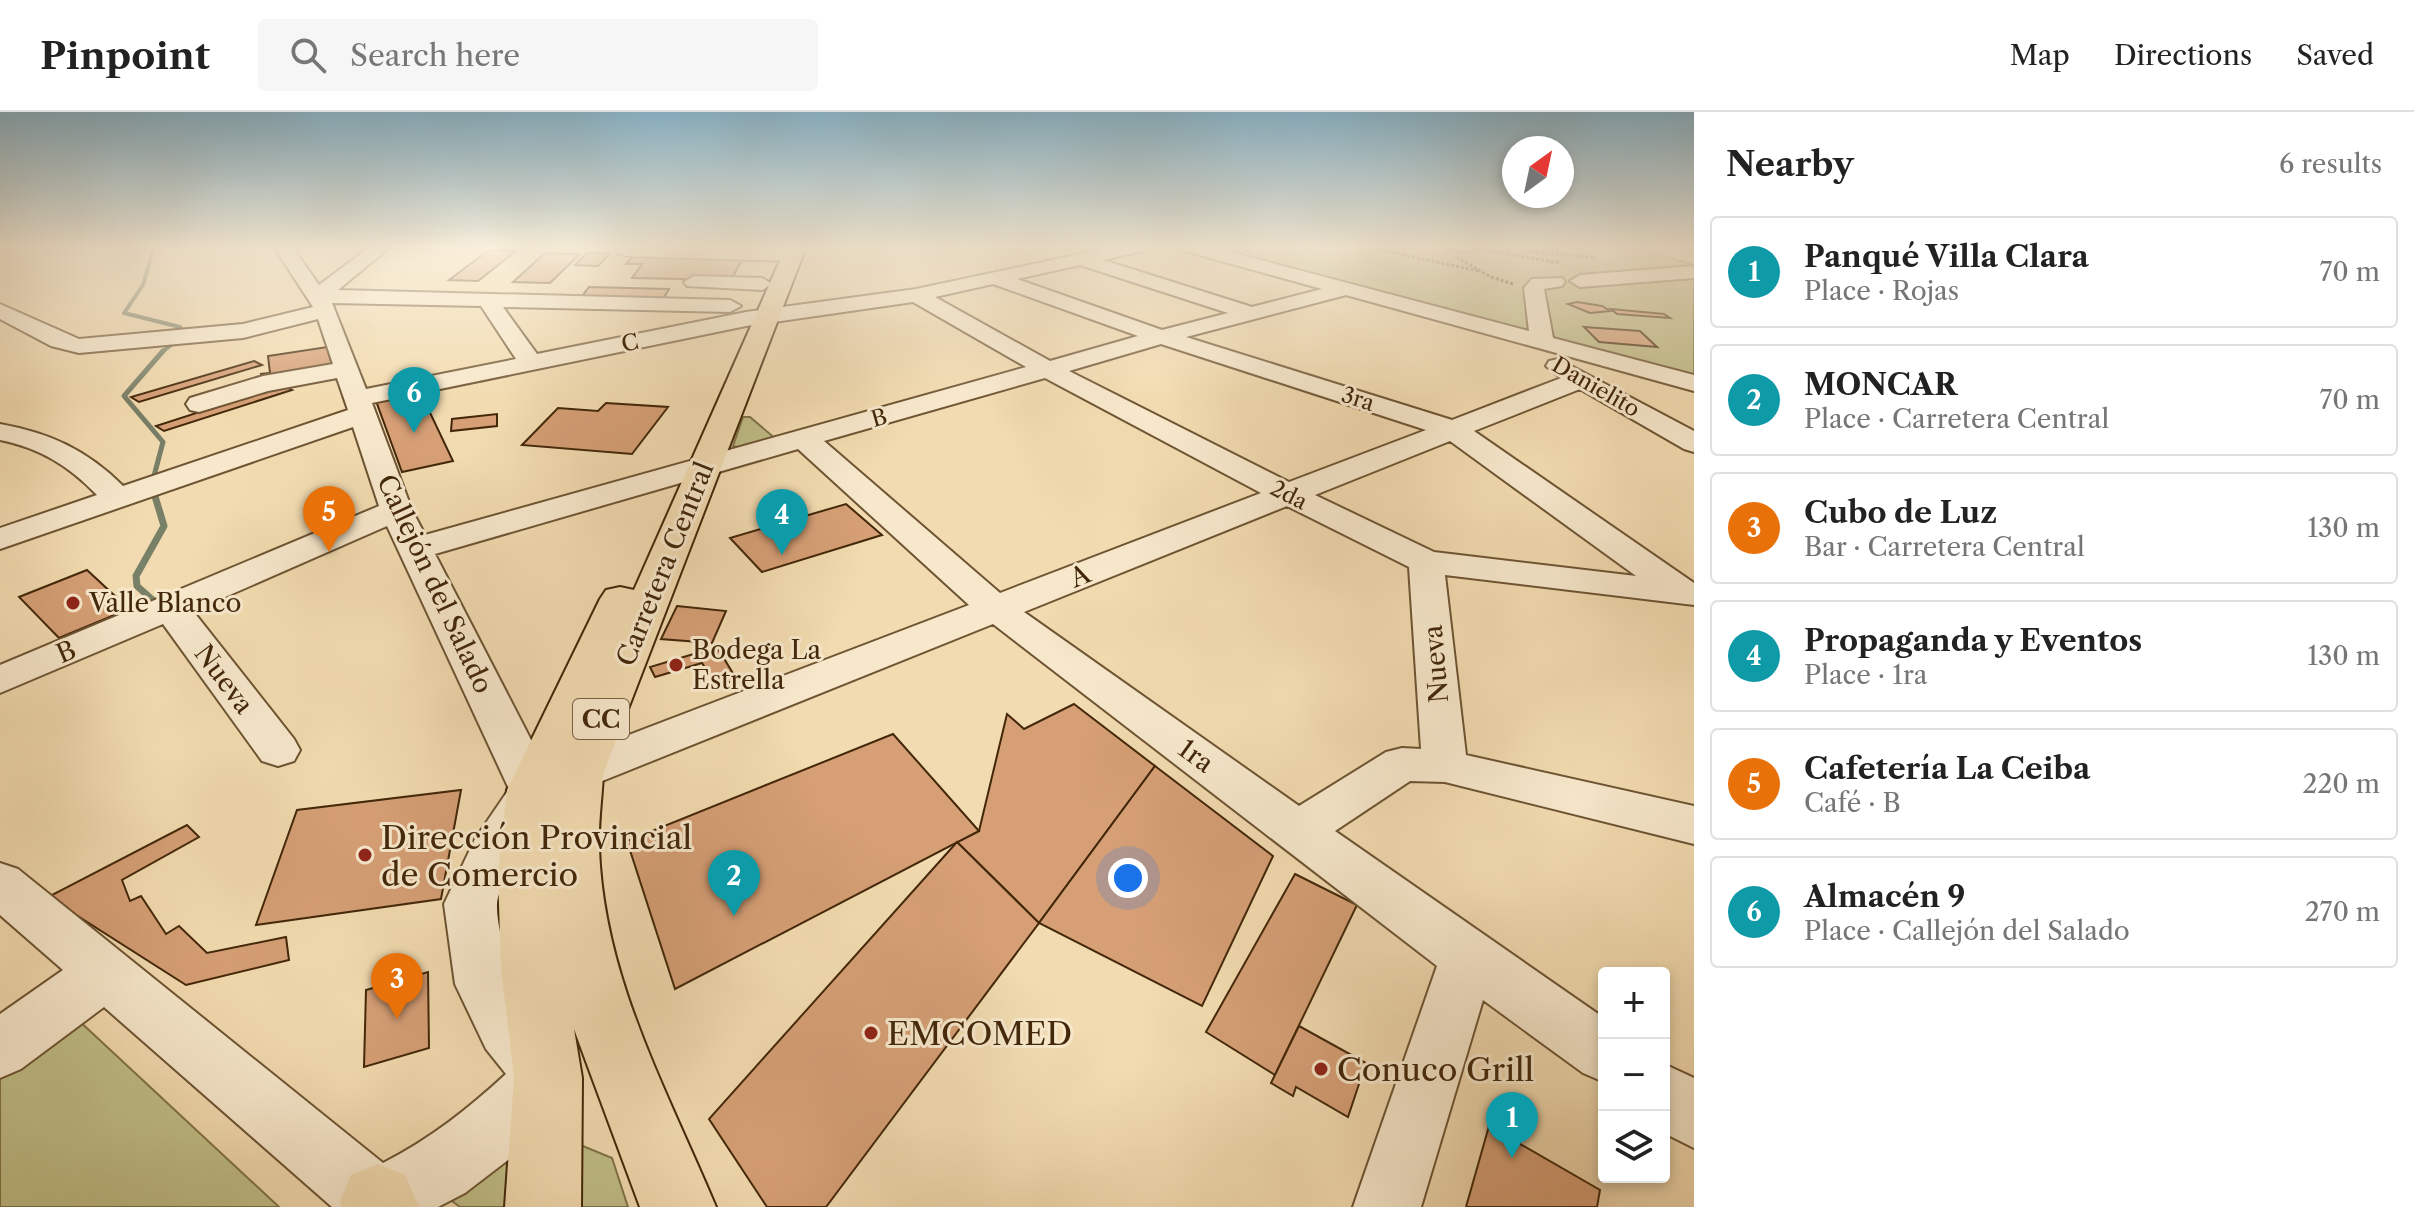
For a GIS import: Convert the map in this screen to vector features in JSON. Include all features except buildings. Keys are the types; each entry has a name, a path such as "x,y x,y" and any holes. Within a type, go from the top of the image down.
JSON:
{"main road":[{"name":"Carretera Central","path":"678,1207 615,1062 581,937 571,858 556,782 764,298"},
{"path":"543,1207 548,1078"}],"street":[{"name":"Callejón del Salado","path":"319,298 413,549 556,782"},
{"path":"322,303 327,298"},
{"path":"0,310 59,341 79,346 243,331 322,303 517,298"},
{"name":"C","path":"0,539 118,499 357,394 531,363 723,298"},
{"name":"2da","path":"921,298 1049,370 1287,494 1426,562 1687,593"},
{"name":"3ra","path":"1052,298 1161,337 1452,429 1687,593"},
{"path":"1203,298 1253,314"},
{"name":"B","path":"413,549 1161,337 1312,298"},
{"path":"1379,298 1694,383"},
{"path":"1542,343 1556,298"},
{"path":"487,300 531,363"},
{"name":"Danielito","path":"1498,331 1694,443"},
{"name":"A","path":"556,782 1582,379"},
{"path":"199,404 263,384 357,394"},
{"path":"6,435 48,443 84,463 118,499"},
{"name":"1ra","path":"804,439 996,609 1468,957 1598,1049"},
{"name":"B","path":"0,680 396,510"},
{"name":"Nueva","path":"1426,562 1445,766"},
{"name":"Nueva","path":"170,607 278,750"},
{"path":"1298,831 1402,764 1445,766 1694,825"},
{"path":"0,884 381,1205 441,1169 485,1137 548,1078 507,1029 484,984 470,904 493,853 556,782"},
{"path":"1387,1207 1468,957"},
{"path":"0,1049 105,973"},
{"path":"1670,1099 1694,1116"}],"shaded area":[{"path":"1399,298 1694,298 1694,376"},
{"path":"743,417 750,417 777,440 743,449 733,446"},
{"path":"76,1018 279,1207 0,1207 0,1072"},
{"path":"520,1142 515,1207 460,1207 444,1195"},
{"path":"578,1144 612,1158 628,1207 577,1207"}],"waterway":[{"path":"134,298 124,313 180,327 184,332"},
{"path":"162,352 177,340"},
{"path":"154,476 163,442 124,396 162,352"},
{"path":"154,493 164,526 136,576 137,586 156,603"}],"place":[{"name":"Almacén 9","path":"414,433"},
{"name":"Cafetería La Ceiba","path":"329,552"},
{"name":"Propaganda y Eventos","path":"782,555"},
{"name":"Valle Blanco","path":"73,603"},
{"name":"Bodega La Estrella","path":"676,665"},
{"name":"Dirección Provincial de Comercio","path":"365,855"},
{"name":"MONCAR","path":"734,916"},
{"name":"Cubo de Luz","path":"397,1019"},
{"name":"EMCOMED","path":"871,1033"},
{"name":"Conuco Grill","path":"1321,1069"},
{"name":"Panqué Villa Clara","path":"1512,1158"}]}
